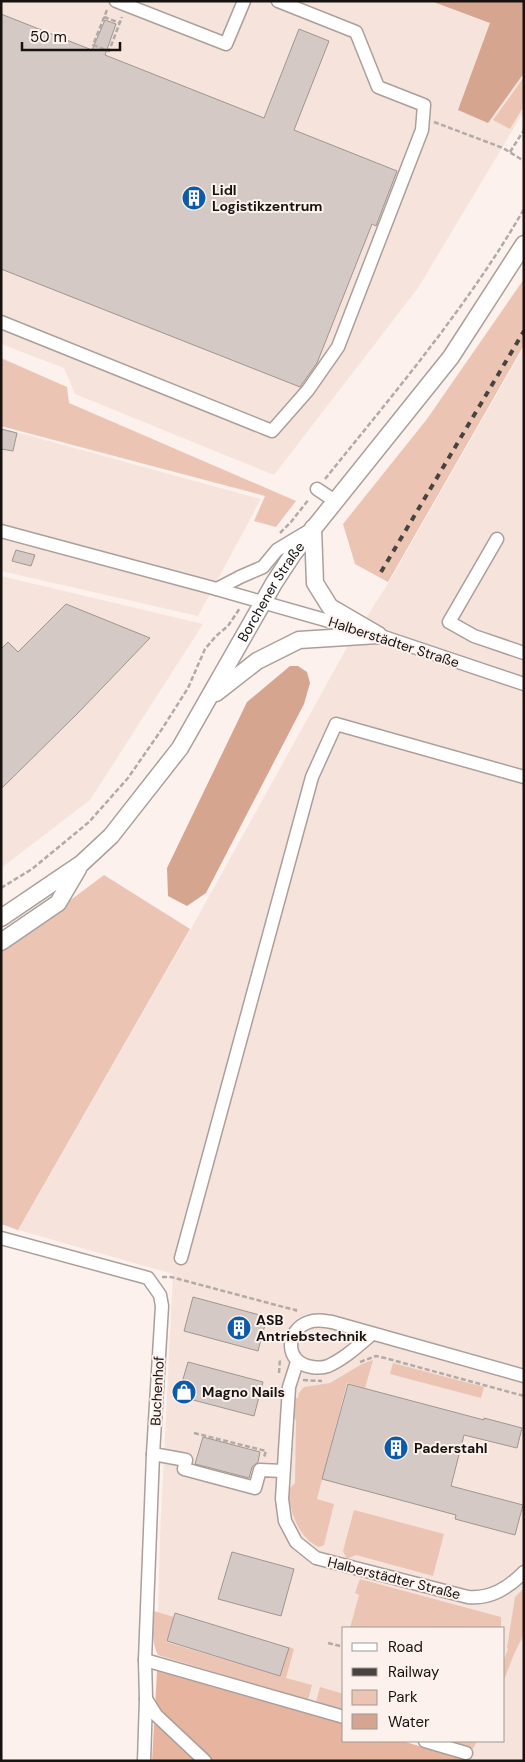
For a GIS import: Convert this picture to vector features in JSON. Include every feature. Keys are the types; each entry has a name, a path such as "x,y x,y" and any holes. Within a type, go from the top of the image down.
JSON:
{"main road":[{"name":"Borchener Straße","path":"1,918 82,863 111,836 180,748 284,568 313,528 451,356 524,244"},
{"path":"313,528 314,583 330,606 378,635"},
{"path":"210,697 257,662 299,640 378,635"},
{"path":"1,942 58,903 82,863"}],"street":[{"path":"111,5 226,44 244,1"},
{"path":"1,322 272,431 308,390 338,347 422,130 424,105 378,87 356,32 278,1"},
{"path":"317,489 335,501"},
{"path":"217,589 263,566 278,550 313,528"},
{"name":"Halberstädter Straße","path":"1,531 217,589 378,635 524,684"},
{"path":"497,539 449,622 474,636 524,653"},
{"path":"181,1258 312,777 336,724 524,777"},
{"path":"1,1238 148,1278"},
{"name":"Buchenhof","path":"144,1761 145,1660 153,1454 162,1306 160,1295 148,1278"},
{"name":"Halberstädter Straße","path":"524,1376 332,1322 310,1321 298,1328 291,1342 295,1368 289,1387 282,1499 287,1526 296,1542 316,1558 468,1597 480,1598 503,1596 524,1572"},
{"path":"295,1368 327,1367 349,1354 372,1334"},
{"path":"153,1454 186,1460 184,1469 255,1488 260,1470 283,1471"},
{"path":"145,1660 342,1716"},
{"path":"146,1699 156,1715 205,1761"},
{"path":"428,1742 466,1753"}],"path":[{"path":"111,5 93,45 109,51 122,16"},
{"path":"104,17 120,23"},
{"path":"423,119 503,148 524,161"},
{"path":"510,153 524,130"},
{"path":"148,1278 171,1277 282,1306 296,1310 295,1317"},
{"path":"279,1376 280,1353"},
{"path":"358,1363 376,1356 524,1396"},
{"path":"280,1358 286,1368 295,1368 305,1381 319,1382 328,1379"},
{"path":"194,1432 266,1452 260,1470"},
{"path":"328,1643 342,1646"}],"shaded area":[{"path":"1,1 524,1 524,111 418,288 274,475 75,394 64,368 1,344"},
{"path":"524,347 524,1761 473,1761 464,1758 468,1747 450,1742 505,1742 505,1627 342,1627 342,1710 157,1655 160,1536 173,1274 18,1230 192,927 345,651 389,582"},
{"path":"1,428 261,499 198,616 1,571"},
{"path":"1,576 203,624 90,800 1,868"},
{"path":"157,1671 342,1723 342,1742 405,1742 471,1761 152,1761"}],"green space":[{"path":"524,77 524,106 510,129 493,120"},
{"path":"524,279 524,345 388,582 355,564 343,524 427,419"},
{"path":"1,358 67,387 69,403 296,501 276,527 254,521 265,496 1,426"},
{"path":"104,875 190,929 18,1230 1,1224 1,952"},
{"path":"373,1360 365,1388 347,1383 317,1499 334,1504 324,1545 319,1547 300,1531 291,1506 288,1490 295,1483 296,1420 291,1414 296,1398 298,1398 299,1393 304,1387 330,1383 362,1364"},
{"path":"393,1363 484,1387 481,1398 390,1374"},
{"path":"354,1510 444,1534 433,1576 356,1555 347,1559 343,1551"},
{"path":"360,1579 501,1617 501,1627 350,1627 359,1595 355,1593"},
{"path":"524,1588 524,1634 505,1677 505,1657 508,1649 515,1597"},
{"path":"154,1611 174,1617 166,1642 280,1676 289,1647 294,1649 286,1678 312,1685 308,1700 158,1655 153,1639"},
{"path":"320,1687 342,1693 342,1710 316,1702"},
{"path":"455,1742 476,1742 473,1749"}],"water":[{"path":"431,1 524,1 524,73 488,123 458,110 490,23"},
{"path":"290,666 298,666 307,672 310,683 304,704 206,893 187,906 168,896 167,868 247,702"}],"building":[{"name":"Lidl Logistikzentrum","path":"1,14 92,50 105,20 116,24 105,55 264,118 299,29 329,41 294,130 397,171 376,226 372,224 317,363 300,387 1,269"},
{"path":"1,429 17,433 13,451 1,449"},
{"path":"16,550 35,555 31,566 12,561"},
{"path":"66,604 150,638 1,789 1,649 8,642 18,652"},
{"name":"ASB Antriebstechnik","path":"193,1297 267,1317 258,1351 184,1331"},
{"path":"188,1362 263,1382 254,1416 178,1396"},
{"name":"Paderstahl","path":"348,1384 484,1420 484,1418 522,1428 517,1448 464,1435 451,1486 523,1505 515,1535 455,1519 456,1515 322,1479"},
{"path":"203,1437 260,1452 258,1462 252,1467 249,1478 195,1464"},
{"path":"232,1552 294,1569 281,1616 218,1599"},
{"path":"175,1613 289,1648 280,1676 167,1641"}],"railway":[{"path":"381,572 524,331"}],"place":[{"name":"Lidl Logistikzentrum","path":"194,198"},
{"name":"ASB Antriebstechnik","path":"239,1328"},
{"name":"Magno Nails","path":"184,1392"},
{"name":"Paderstahl","path":"396,1448"}]}
